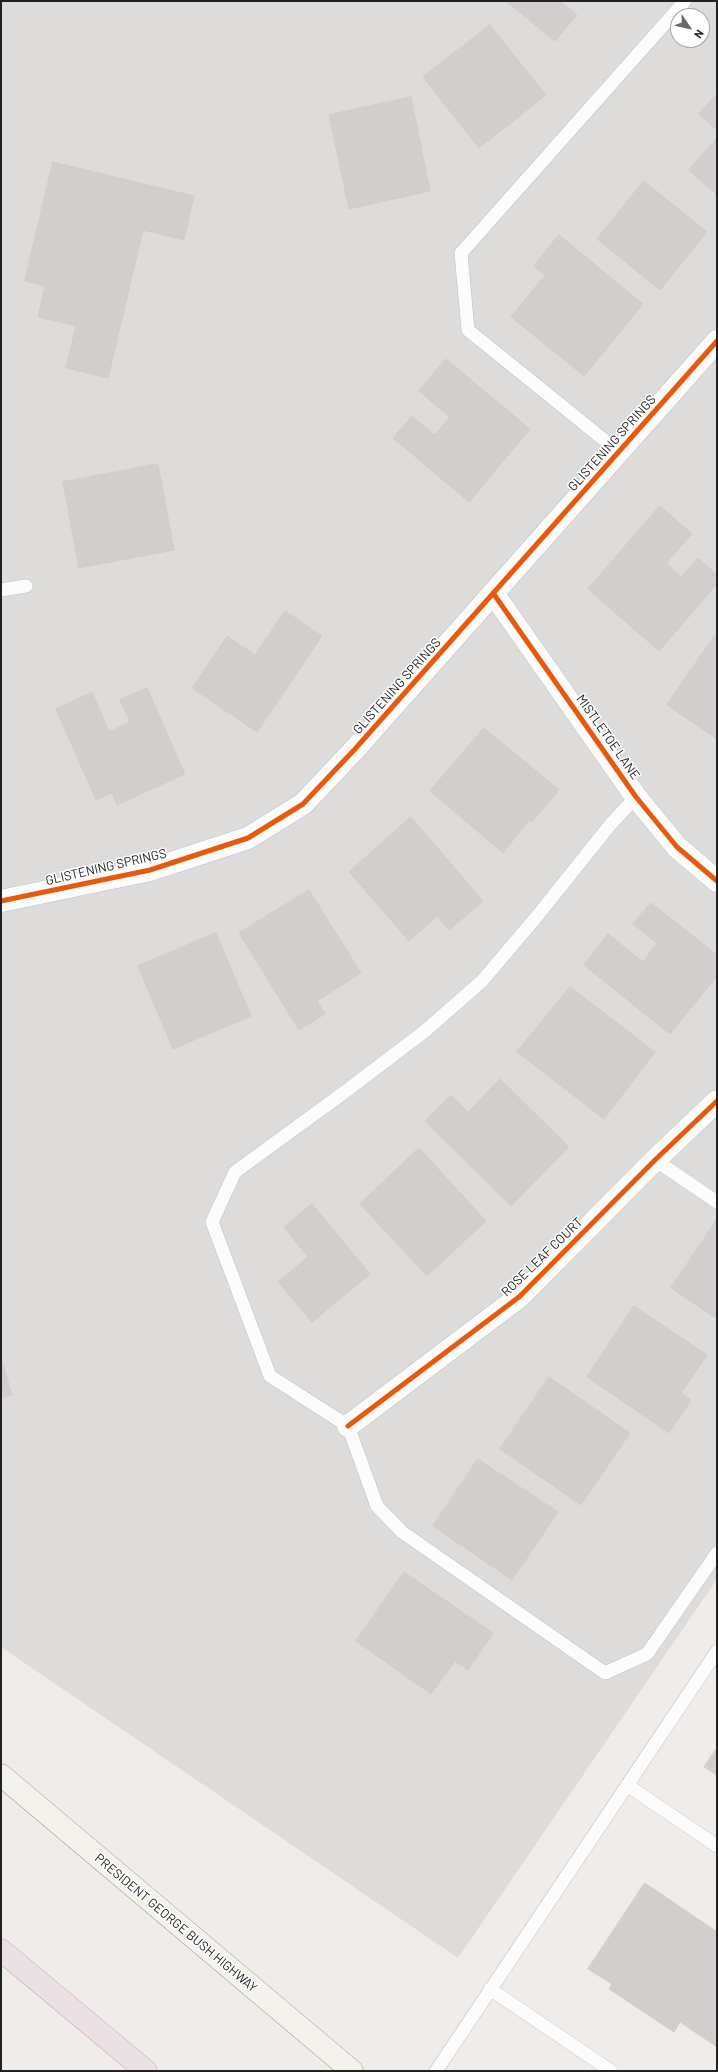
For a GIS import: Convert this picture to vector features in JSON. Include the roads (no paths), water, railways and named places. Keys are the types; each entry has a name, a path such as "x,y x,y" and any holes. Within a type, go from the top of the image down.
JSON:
{"highway":[{"path":"1,1950 146,2071"}],"main road":[{"name":"PRESIDENT GEORGE BUSH HIGHWAY","path":"1,1775 352,2071"}],"street":[{"name":"GLISTENING SPRINGS","path":"1,901 150,870 248,838 303,804 355,749 717,341"},
{"name":"MISTLETOE LANE","path":"493,593 636,797 677,847 717,881"},
{"name":"ROSE LEAF COURT","path":"348,1426 519,1297 655,1160 717,1101"}],"lane":[{"path":"619,452 468,330 461,253 685,1"},
{"path":"1,590 26,586"},
{"path":"636,797 610,825 538,915 482,981 420,1035 235,1172 212,1222 270,1376 348,1426 377,1506 402,1532 605,1674 647,1654 717,1553"},
{"path":"655,1160 717,1202"},
{"path":"436,2071 717,1651"},
{"path":"627,1785 717,1846"},
{"path":"490,1989 611,2071"}]}
